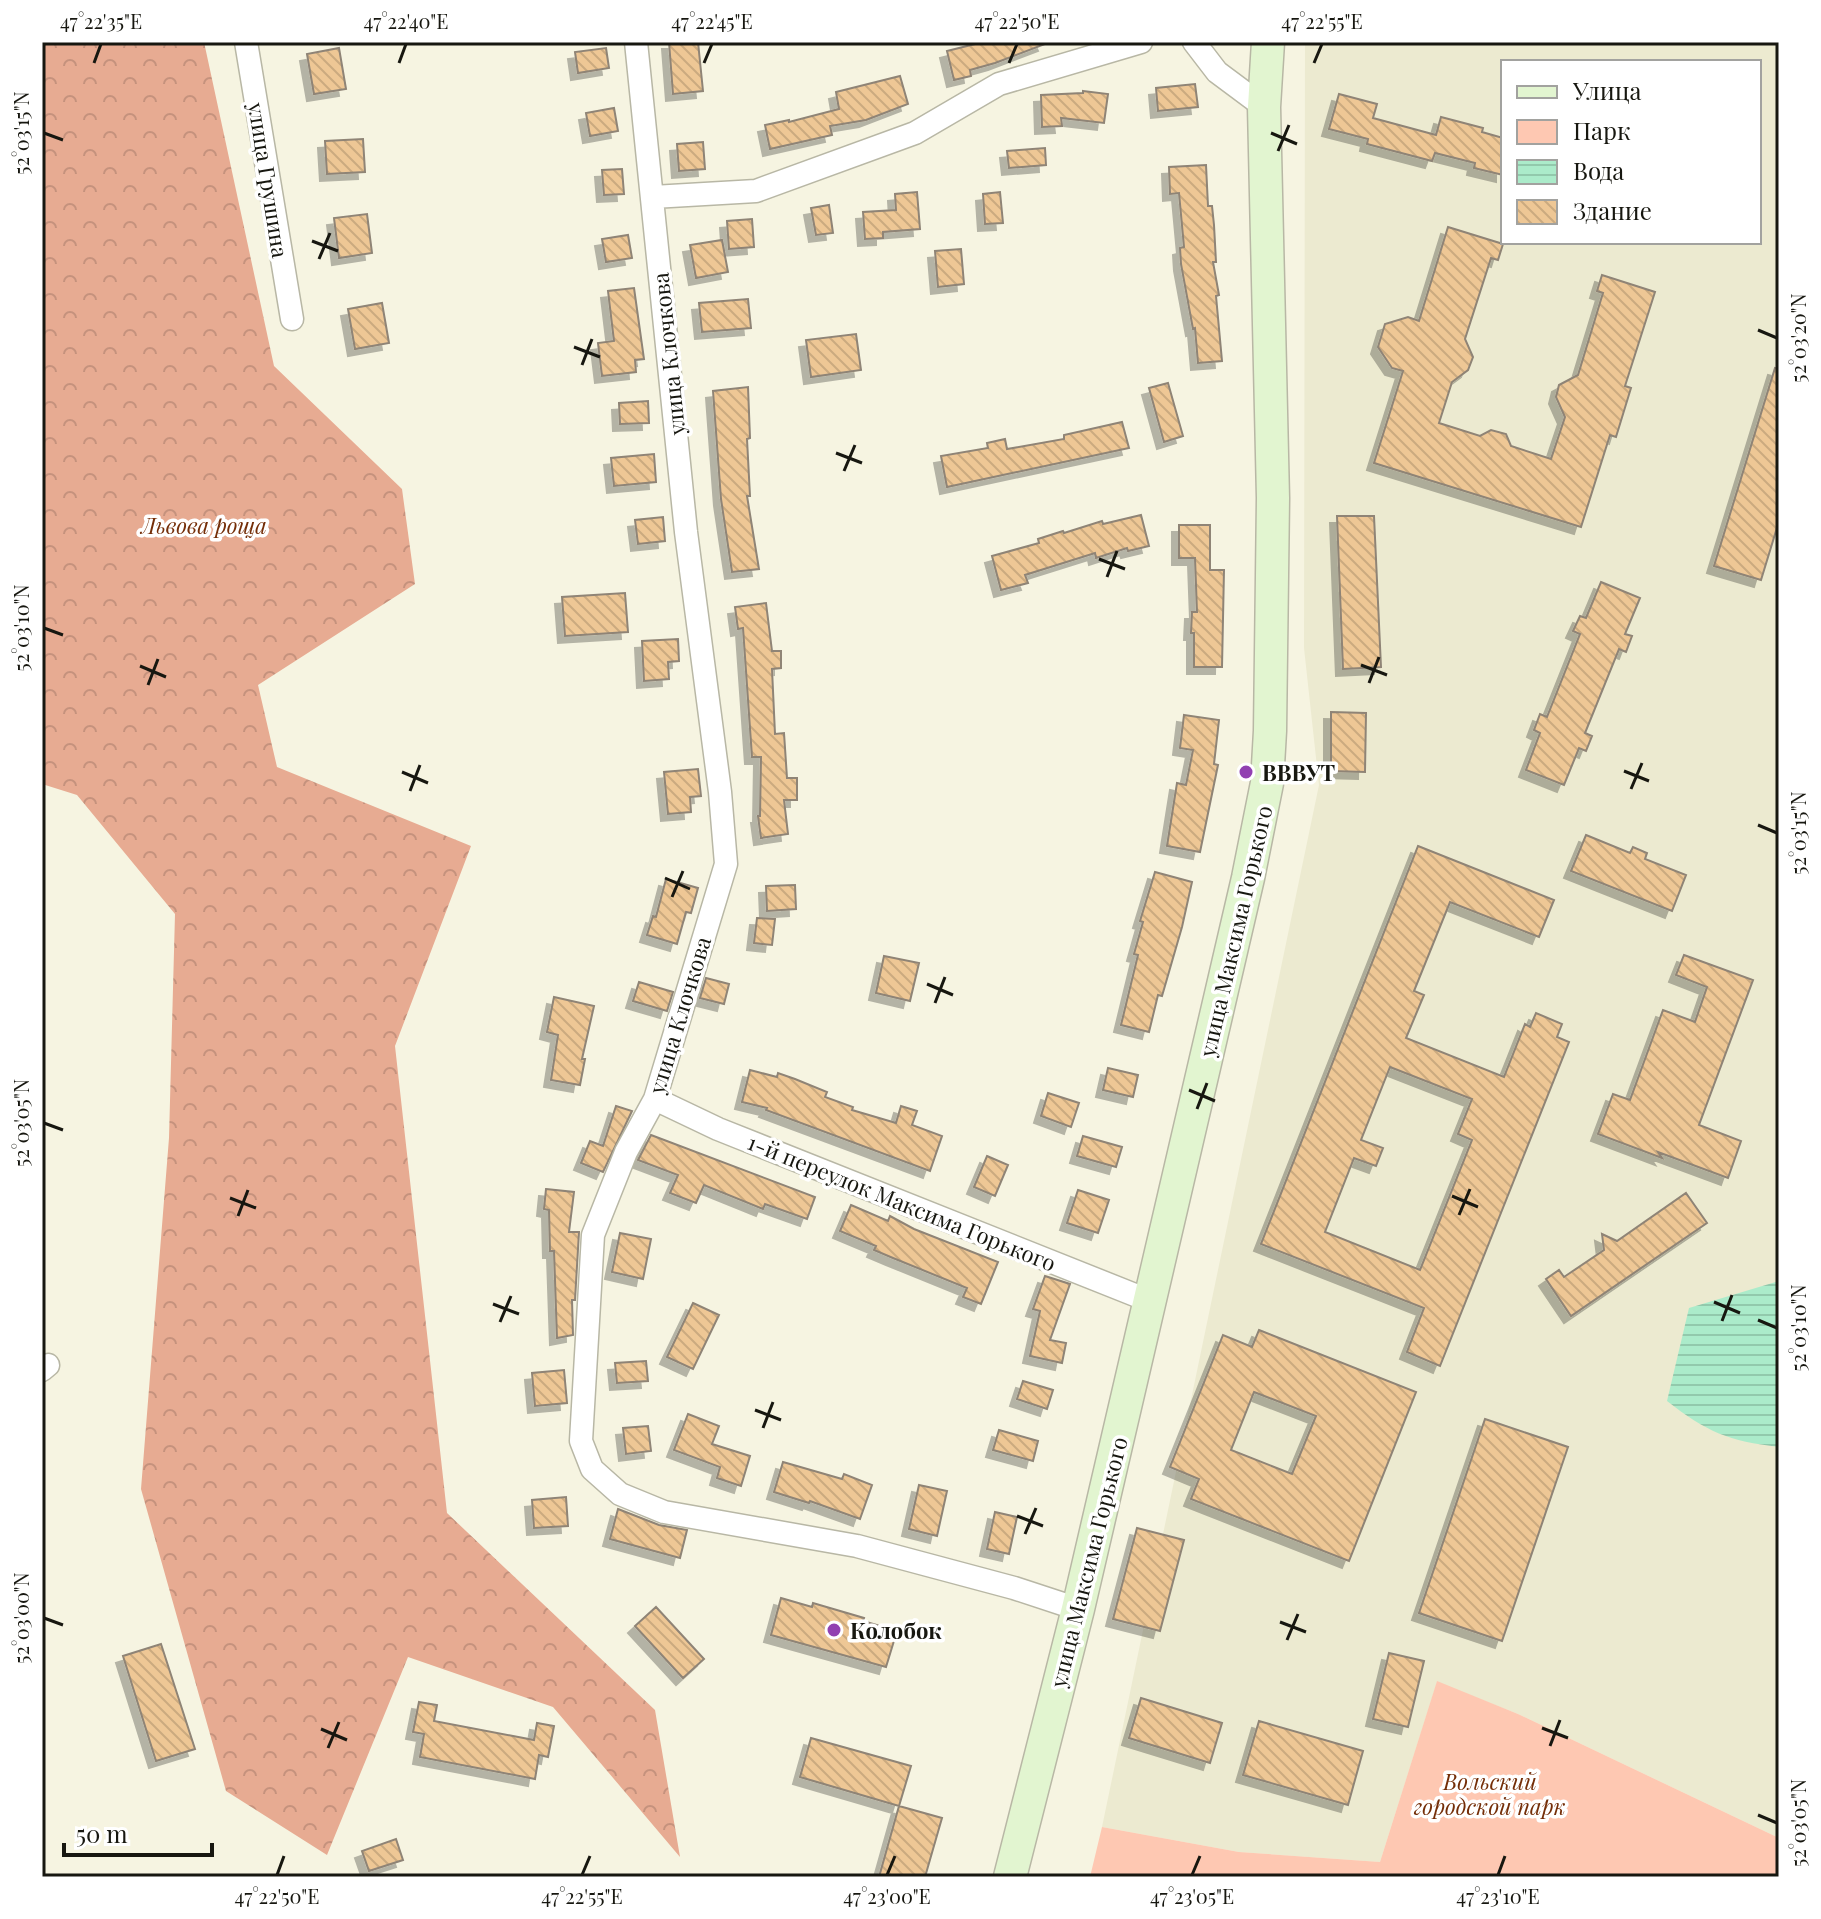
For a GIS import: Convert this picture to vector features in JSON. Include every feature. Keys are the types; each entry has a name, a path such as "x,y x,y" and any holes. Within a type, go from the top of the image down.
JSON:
{"main road":[{"name":"улица Максима Горького","path":"1010,1877 1078,1609 1248,878 1267,783 1273,498 1264,107 1268,42"}],"street":[{"name":"улица Грушина","path":"246,42 292,319"},
{"name":"улица Клочкова","path":"636,42 686,532 720,792 726,864 655,1099 626,1152 593,1235 581,1441 592,1469 620,1494 664,1512 857,1546 1014,1588 1078,1609"},
{"path":"653,197 756,191 915,133 999,84 1141,42"},
{"path":"1194,42 1217,72 1264,107"},
{"name":"1-й переулок Максима Горького","path":"655,1099 718,1129 1150,1301"}],"shaded area":[{"path":"1305,42 1779,42 1779,1838 1518,1714 1437,1682 1380,1862 1239,1852 1102,1827 1319,785 1304,648"}],"green space":[{"name":"Львова роща","path":"42,42 204,42 274,366 402,489 415,584 258,685 277,767 471,846 395,1046 447,1513 655,1710 680,1857 553,1707 408,1657 327,1855 226,1791 141,1489 169,1138 175,914 77,795 42,784"},
{"name":"Вольский городской парк","path":"1437,1681 1518,1714 1779,1838 1779,1877 1090,1877 1102,1827 1239,1852 1380,1862"}],"water":[{"path":"1779,1281 1779,1447 1746,1442 1719,1433 1667,1401 1689,1308"}],"building":[{"path":"669,42 698,42 703,91 673,94"},
{"path":"974,42 1045,44 970,70 971,76 954,80 947,51"},
{"path":"339,48 346,89 314,94 307,54"},
{"path":"606,48 609,68 578,73 575,52"},
{"path":"900,76 908,104 866,120 830,126 832,135 770,149 765,125 839,109 836,92"},
{"path":"1195,84 1198,107 1158,111 1156,88"},
{"path":"1083,91 1108,94 1104,123 1061,118 1062,126 1042,127 1041,95"},
{"path":"1339,94 1377,104 1373,118 1436,135 1441,117 1483,128 1482,132 1501,137 1501,175 1474,168 1475,163 1435,153 1432,161 1367,144 1368,139 1329,129"},
{"path":"614,108 618,131 590,136 586,113"},
{"path":"363,139 365,172 327,174 325,141"},
{"path":"703,142 705,169 679,171 677,144"},
{"path":"1045,148 1046,165 1009,168 1007,151"},
{"path":"1206,165 1208,206 1212,206 1214,225 1216,262 1213,262 1219,295 1216,296 1222,361 1198,363 1195,328 1181,264 1180,248 1184,247 1179,193 1170,194 1169,167"},
{"path":"622,169 624,194 604,195 602,170"},
{"path":"917,192 920,229 883,232 883,238 865,239 863,212 896,210 895,194"},
{"path":"1000,192 1003,223 985,224 983,194"},
{"path":"829,205 833,233 816,235 811,208"},
{"path":"367,214 372,253 339,258 334,218"},
{"path":"752,219 754,247 729,249 727,221"},
{"path":"1448,227 1503,244 1498,260 1491,258 1465,339 1473,357 1468,370 1452,382 1439,423 1480,436 1491,430 1506,434 1511,446 1551,459 1565,417 1556,397 1559,385 1578,375 1603,293 1597,291 1602,275 1655,292 1625,386 1631,388 1616,437 1610,435 1581,527 1374,463 1403,371 1392,368 1378,347 1385,324 1408,317 1419,321"},
{"path":"628,235 632,258 606,262 602,239"},
{"path":"722,240 728,272 696,278 690,245"},
{"path":"961,249 964,284 938,287 935,251"},
{"path":"634,288 644,359 635,360 636,372 602,376 598,343 614,341 608,291"},
{"path":"748,299 751,328 702,332 699,303"},
{"path":"382,303 389,343 355,349 348,309"},
{"path":"856,334 861,370 811,377 806,340"},
{"path":"1775,368 1779,369 1779,521 1761,580 1714,566"},
{"path":"1168,383 1183,436 1164,442 1149,388"},
{"path":"748,387 750,496 747,496 759,569 732,572 721,499 713,391"},
{"path":"648,401 649,423 620,424 619,403"},
{"path":"1122,422 1129,448 947,487 941,456 988,448 987,443 1005,439 1007,449 1064,439 1064,435"},
{"path":"654,454 656,482 614,486 611,458"},
{"path":"1141,515 1149,546 1128,551 1127,548 1096,558 1095,553 1025,575 1028,583 1001,590 992,556 1039,543 1038,539 1063,531"},
{"path":"1337,516 1374,516 1381,667 1343,669"},
{"path":"663,517 665,541 638,544 635,520"},
{"path":"1179,525 1210,525 1210,570 1224,570 1222,667 1194,667 1194,633 1191,633 1192,612 1197,612 1195,558 1179,558"},
{"path":"1601,582 1640,598 1625,634 1632,636 1626,652 1619,649 1585,733 1592,736 1586,751 1579,748 1564,785 1526,770 1540,733 1534,730 1540,714 1547,717 1580,634 1573,631 1580,616 1586,618"},
{"path":"625,593 628,632 565,636 562,597"},
{"path":"766,603 772,651 781,651 781,668 772,669 775,734 784,733 787,778 797,778 797,800 784,800 788,834 761,838 758,816 761,757 752,757 743,628 738,629 735,607"},
{"path":"678,639 679,661 668,662 669,679 644,681 642,641"},
{"path":"1331,712 1366,713 1365,772 1331,771"},
{"path":"1184,715 1219,720 1214,764 1218,765 1200,852 1167,846 1177,783 1186,785 1193,750 1180,748"},
{"path":"698,769 701,796 690,797 691,812 668,814 664,772"},
{"path":"1586,835 1630,853 1633,847 1647,853 1645,859 1686,875 1672,911 1571,871"},
{"path":"1418,846 1554,900 1539,937 1450,902 1414,991 1424,995 1406,1038 1504,1077 1525,1024 1530,1027 1536,1013 1562,1024 1557,1037 1569,1042 1440,1366 1407,1352 1424,1308 1261,1244","holes":["1390,1067 1472,1099 1458,1134 1472,1140 1420,1270 1325,1232 1354,1158 1376,1166 1383,1148 1361,1140"]},
{"path":"1155,872 1192,882 1182,927 1162,996 1158,995 1149,1032 1121,1025 1138,955 1134,954 1143,922 1140,921"},
{"path":"666,879 698,888 691,913 686,912 677,944 647,935 653,916 656,917"},
{"path":"795,885 796,909 767,911 766,886"},
{"path":"757,918 775,919 772,945 754,943"},
{"path":"1684,955 1753,980 1699,1125 1741,1141 1728,1178 1598,1134 1613,1094 1630,1100 1663,1010 1695,1022 1707,987 1676,975"},
{"path":"884,956 919,963 910,1001 876,993"},
{"path":"706,978 729,984 724,1004 700,998"},
{"path":"639,982 673,992 667,1011 633,1001"},
{"path":"554,997 594,1006 582,1059 585,1059 580,1085 551,1080 558,1035 547,1032"},
{"path":"1108,1068 1138,1075 1133,1097 1103,1090"},
{"path":"750,1070 777,1077 778,1073 795,1079 827,1092 825,1097 853,1107 852,1110 896,1123 901,1106 917,1111 912,1125 942,1136 930,1171 767,1108 742,1102"},
{"path":"1048,1093 1079,1103 1071,1127 1041,1116"},
{"path":"616,1106 632,1111 603,1172 581,1163 590,1141 603,1146"},
{"path":"651,1135 815,1197 807,1219 765,1204 763,1209 704,1185 696,1203 670,1193 678,1175 638,1160"},
{"path":"1083,1136 1122,1147 1116,1167 1077,1156"},
{"path":"987,1156 1008,1165 995,1196 974,1187"},
{"path":"546,1189 574,1192 569,1232 579,1232 575,1300 572,1300 573,1335 557,1338 554,1251 550,1251 549,1210 544,1209"},
{"path":"1078,1190 1109,1200 1098,1233 1067,1223"},
{"path":"1686,1193 1707,1223 1571,1316 1546,1279 1559,1270 1564,1277 1604,1250 1602,1234 1617,1241"},
{"path":"851,1205 888,1221 890,1216 914,1229 998,1262 981,1304 963,1297 967,1288 874,1250 876,1246 840,1231"},
{"path":"620,1233 651,1239 643,1279 612,1272"},
{"path":"1045,1276 1070,1284 1050,1340 1066,1343 1062,1363 1030,1356 1040,1311 1033,1309"},
{"path":"693,1303 719,1315 693,1369 667,1357"},
{"path":"1259,1330 1416,1392 1349,1561 1191,1499 1199,1479 1170,1467 1223,1335 1252,1347","holes":["1254,1392 1316,1416 1292,1474 1231,1450"]},
{"path":"646,1361 648,1381 617,1383 615,1363"},
{"path":"564,1370 567,1403 535,1406 532,1373"},
{"path":"1023,1381 1053,1390 1047,1409 1017,1399"},
{"path":"688,1414 719,1426 712,1444 750,1456 741,1486 717,1478 720,1467 674,1450"},
{"path":"1485,1419 1568,1447 1502,1641 1419,1613"},
{"path":"648,1426 651,1451 626,1454 623,1428"},
{"path":"999,1430 1038,1441 1033,1461 993,1450"},
{"path":"783,1462 842,1479 844,1474 872,1485 860,1519 774,1492"},
{"path":"919,1485 947,1491 937,1536 909,1529"},
{"path":"566,1497 568,1526 534,1528 532,1500"},
{"path":"618,1509 659,1525 687,1530 680,1558 610,1539"},
{"path":"995,1512 1017,1517 1009,1554 987,1549"},
{"path":"1137,1528 1184,1540 1160,1631 1113,1619"},
{"path":"781,1598 812,1607 813,1603 897,1631 886,1667 771,1635"},
{"path":"656,1607 704,1659 683,1678 635,1626"},
{"path":"161,1644 195,1749 156,1761 123,1656"},
{"path":"1389,1653 1424,1661 1408,1727 1373,1719"},
{"path":"1141,1698 1222,1723 1210,1763 1129,1738"},
{"path":"419,1702 437,1705 434,1721 534,1740 537,1723 554,1726 548,1757 539,1755 535,1779 420,1757 424,1734 413,1732"},
{"path":"1259,1721 1363,1751 1348,1805 1243,1775"},
{"path":"811,1738 911,1766 899,1806 800,1777"},
{"path":"899,1806 942,1818 925,1877 879,1877"},
{"path":"396,1839 403,1860 369,1871 362,1851"}],"place":[{"name":"ВВВУТ","path":"1246,772"},
{"name":"Колобок","path":"834,1630"}]}
